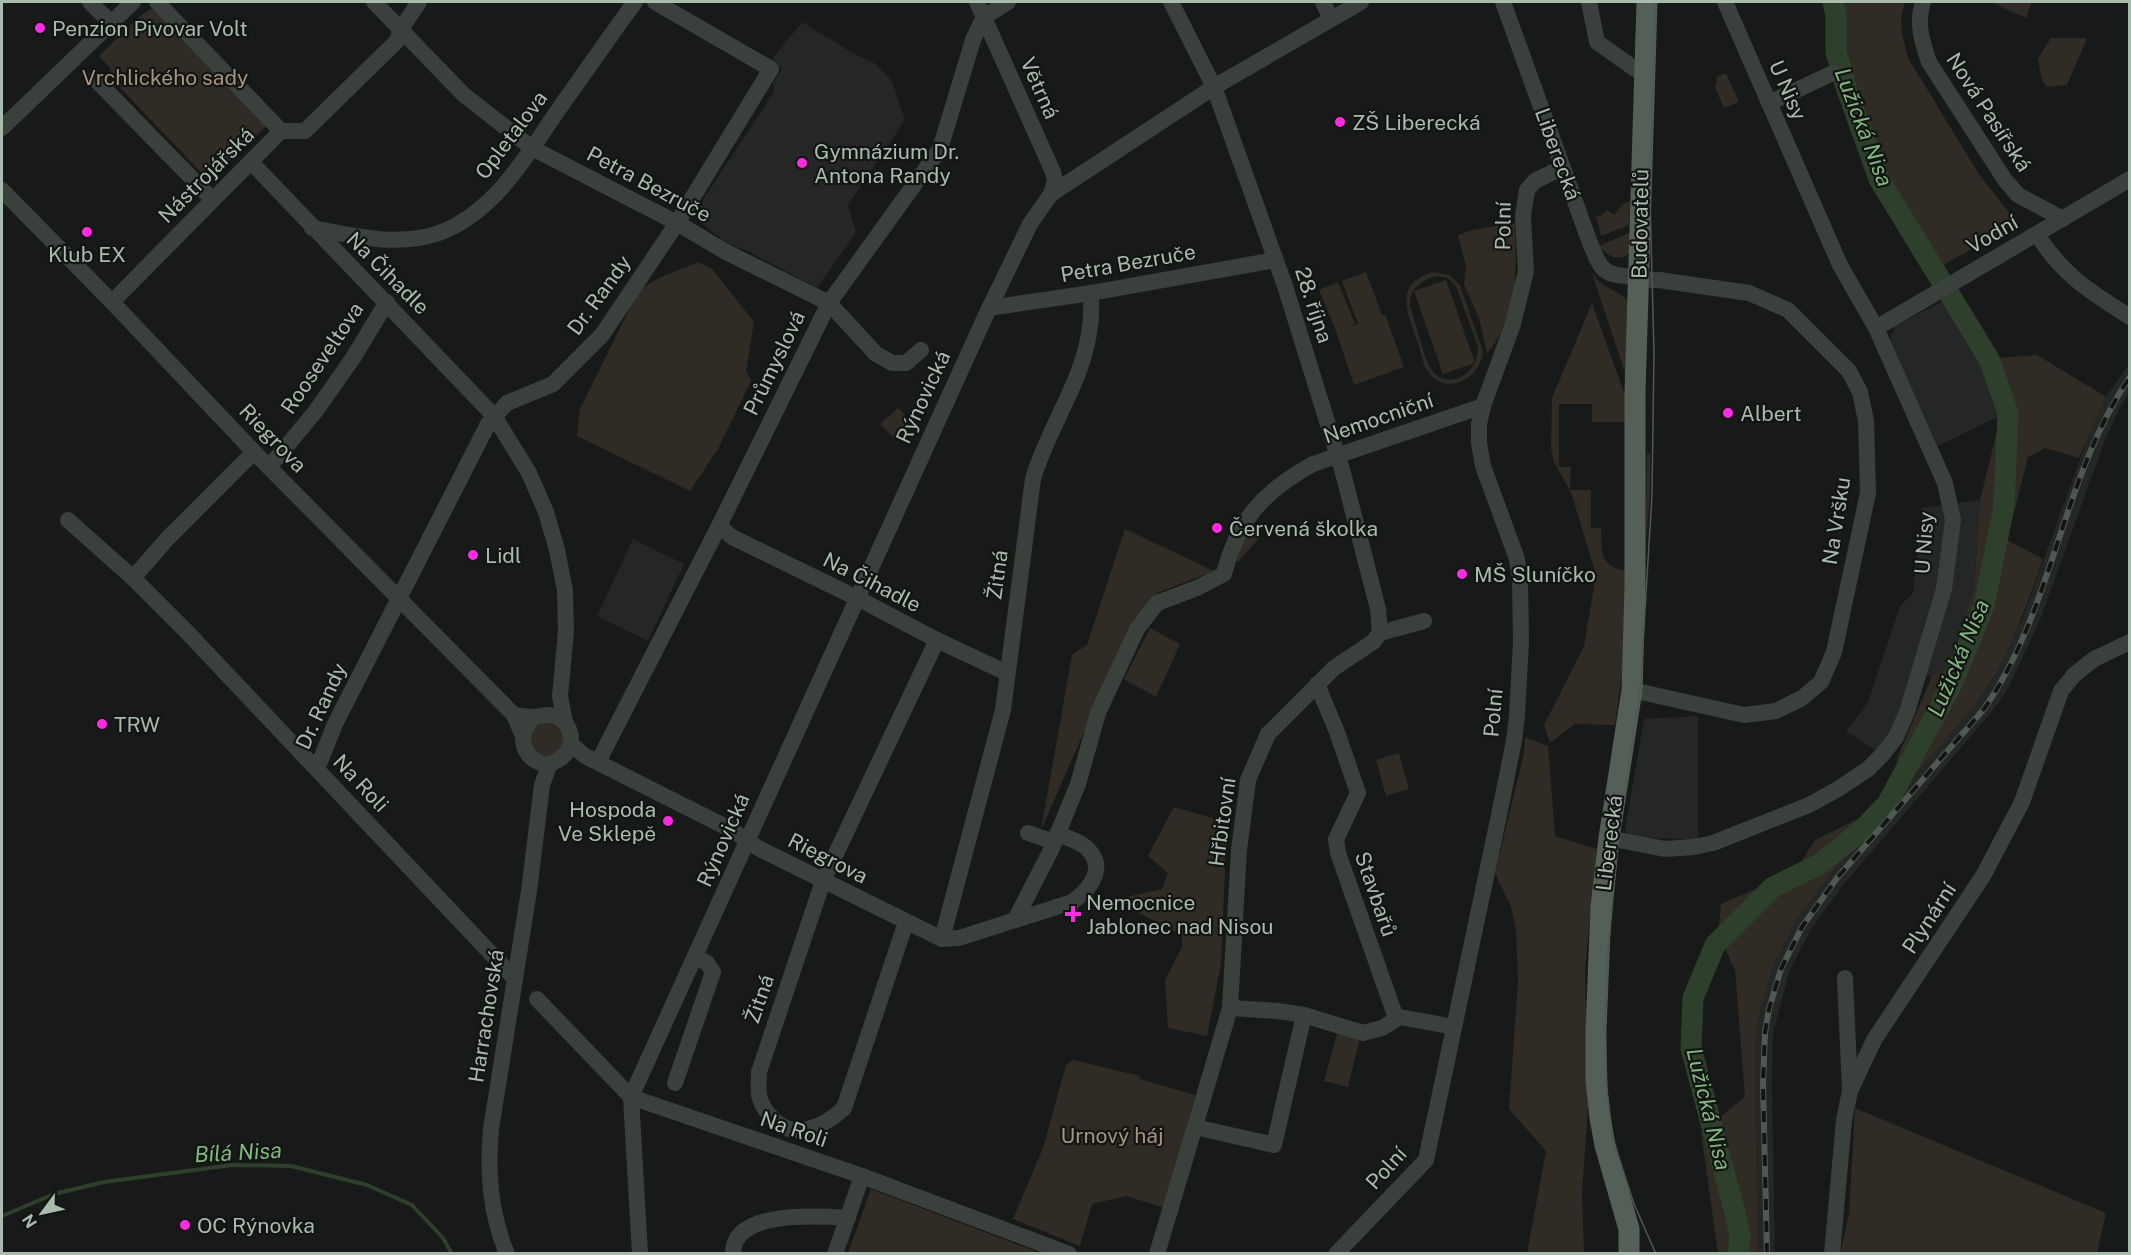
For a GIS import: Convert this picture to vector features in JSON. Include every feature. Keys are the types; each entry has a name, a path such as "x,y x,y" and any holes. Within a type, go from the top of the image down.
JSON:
{"main road":[{"name":"Budovatelů","path":"1636,447 1635,392 1647,2"},
{"name":"Liberecká","path":"1632,1248 1621,1198 1605,1145 1596,1080 1596,1020 1601,907 1609,838 1632,690 1636,447"}],"street":[{"path":"90,2 111,23"},
{"path":"2,128 133,2"},
{"name":"Nástrojářská","path":"112,302 281,131 157,2"},
{"name":"Petra Bezruče","path":"374,2 464,95 532,148 677,223 726,252 829,303 876,354 892,363 906,363 921,350"},
{"path":"281,131 305,131 398,41 401,29 419,2"},
{"name":"Opletalova","path":"312,228 362,237 400,239 438,233 461,222 484,206 513,174 635,2"},
{"name":"Dr. Randy","path":"317,769 335,724 488,424 507,403 553,384 602,335 677,223 771,69 655,2"},
{"name":"Větrná","path":"977,2 1053,172 1055,181 1051,194"},
{"path":"984,17 1008,2"},
{"name":"28. října","path":"1171,2 1214,87 1285,286 1337,456 1378,609 1380,633"},
{"path":"1323,2 1331,19"},
{"name":"Rýnovická","path":"640,1254 631,1097 856,598 1030,224 1051,194 1214,87 1361,2"},
{"name":"Liberecká","path":"1503,2 1600,265 1607,273 1616,276 1638,277"},
{"path":"1589,2 1597,42 1635,69 1644,70"},
{"name":"U Nisy","path":"1609,838 1665,849 1713,843 1809,805 1839,789 1868,769 1896,737 1907,712 1944,589 1953,520 1945,483 1876,328 1840,265 1725,2"},
{"name":"Nová Pasířská","path":"1923,2 1919,26 1929,62 2005,180 2018,195 2063,219"},
{"name":"Průmyslová","path":"591,759 719,526 829,303 878,242 940,149 973,40 984,17"},
{"path":"1769,103 1833,73"},
{"path":"95,79 213,200"},
{"name":"Na Čihadle","path":"251,162 494,416"},
{"name":"Polní","path":"1336,1254 1426,1160 1498,820 1517,716 1521,642 1521,580 1517,558 1483,466 1479,443 1479,424 1483,406 1513,324 1526,271 1523,216 1527,190 1535,181 1563,167"},
{"name":"Vodní","path":"1876,328 2130,179"},
{"name":"Riegrova","path":"2,190 254,452 514,715 523,736 526,751 591,759 732,831 758,848 942,939"},
{"path":"2037,234 2049,252 2072,278 2130,317"},
{"name":"Petra Bezruče","path":"989,308 1091,293 1275,260"},
{"name":"Na Vršku","path":"1632,690 1744,715 1776,711 1802,698 1821,682 1834,652 1868,493 1866,421 1860,392 1849,371 1788,310 1749,293 1638,277"},
{"name":"Žitná","path":"942,939 1003,710 1033,479 1083,357 1090,326 1091,293"},
{"name":"Rooseveltova","path":"270,466 315,412 353,358 387,302"},
{"name":"Nemocniční","path":"1272,490 1289,477 1313,464 1483,406"},
{"path":"494,416 537,490 557,549 564,590 566,631 560,696 565,722 569,729 555,756"},
{"path":"133,578 167,539 254,452"},
{"path":"1015,920 1055,838 1078,784 1098,713 1137,629 1157,603 1197,588 1224,574 1230,553 1243,526 1272,490 1280,489 1296,480 1310,470 1313,464"},
{"name":"Na Roli","path":"68,520 133,578 515,979"},
{"name":"Na Čihadle","path":"719,526 732,537 1006,673"},
{"name":"Hřbitovní","path":"1157,1254 1196,1127 1217,1044 1230,1008 1239,850 1248,780 1268,734 1334,668 1373,642 1380,633 1424,621"},
{"name":"Žitná","path":"906,922 844,1108 829,1122 810,1129 792,1130 778,1124 766,1112 759,1096 759,1072 823,881 937,640"},
{"name":"Plynární","path":"1832,1254 1844,1120 1850,1090 1874,1040 1967,901 2022,802 2061,691 2074,675 2094,659 2130,642"},
{"name":"Stavbařů","path":"1317,684 1337,732 1358,793 1336,839 1338,853 1395,1018"},
{"path":"523,736 529,722 539,716 560,696"},
{"path":"514,715 551,715 565,722"},
{"name":"Harrachovská","path":"507,1254 491,1202 489,1157 495,1103 529,891 542,785 555,756"},
{"path":"942,939 959,938 1072,903 1088,889 1096,875 1096,865 1090,851 1082,843 1028,833"},
{"path":"982,930 996,914"},
{"path":"675,1083 713,972 707,963 695,957"},
{"path":"1845,978 1850,1090"},
{"name":"Na Roli","path":"537,999 631,1097 862,1176 1069,1254"},
{"path":"1230,1008 1304,1015 1363,1033 1382,1028 1395,1018 1408,1018 1454,1027"},
{"path":"1196,1127 1274,1145 1304,1015"},
{"path":"835,1254 862,1176"},
{"path":"733,1254 738,1237 747,1228 760,1222 807,1215 848,1218"}],"shaded area":[{"name":"Gymnázium Dr. Antona Randy","path":"802,22 874,63 892,81 905,120 848,205 856,232 817,288 746,250 728,244 695,218 695,212 774,92 773,83 782,69 770,62"},
{"path":"1945,300 1983,359 2001,409 2001,415 1938,446 1889,343 1895,326"},
{"path":"2129,364 2129,393 2105,440 2039,623 2005,694 1844,884 1810,931 1789,972 1773,1034 1775,1253 1758,1254 1756,1032 1773,966 1795,922 1831,873 1977,703 1990,684 2023,617 2089,434 2106,397"},
{"path":"1980,500 1974,587 1951,665 1932,676 1918,674 1907,712 1878,752 1846,731 1867,704 1900,606 1913,593 1922,508"},
{"path":"633,539 684,564 648,641 597,616"},
{"path":"1698,716 1698,840 1627,834 1625,830 1644,719"}],"green space":[{"path":"1838,2 1905,2 1901,17 1908,58 1980,176 2018,224 1941,266 1878,160 1844,59"},
{"path":"1991,2 2032,2 2026,18"},
{"name":"Vrchlického sady","path":"151,9 156,10 267,125 209,181 107,74 111,69 99,56 140,16"},
{"path":"2051,38 2087,38 2067,85 2046,87 2041,77 2038,59"},
{"path":"1726,73 1739,102 1724,108 1715,88 1717,77"},
{"path":"1630,202 1629,225 1601,236 1596,216 1600,216 1607,210 1614,215 1624,203"},
{"path":"1515,223 1516,257 1510,309 1505,325 1487,353 1479,318 1464,284 1466,266 1458,235 1473,230"},
{"path":"1629,233 1633,234 1631,249 1624,257 1610,256 1599,246"},
{"path":"698,262 712,269 754,322 746,371 751,381 719,447 690,491 577,436 580,409 639,290 659,278"},
{"path":"1366,272 1382,315 1385,314 1404,367 1354,385 1319,290 1338,282 1355,324 1346,328 1358,324 1342,281"},
{"path":"1434,272 1449,275 1460,285 1483,352 1476,369 1462,381 1445,383 1437,380 1425,367 1406,301 1412,284 1421,277","holes":["1436,276 1448,278 1456,286 1478,347 1474,365 1461,377 1453,379 1438,376 1428,364 1410,306 1411,295 1420,283"]},
{"path":"1592,273 1601,283 1628,302 1629,385"},
{"path":"1446,280 1475,363 1443,374 1414,291"},
{"path":"1592,303 1626,395 1626,422 1592,422 1592,404 1559,404 1559,467 1571,467 1570,490 1591,490 1591,528 1601,528 1603,556 1610,565 1626,571 1622,672 1615,725 1575,724 1550,743 1544,725 1584,646 1596,575 1571,492 1554,462 1551,449 1552,398"},
{"path":"2037,355 2106,397 2079,458 2045,448 2028,457 2007,540 2043,559 2015,634 1998,669 1977,703 1831,873 1795,922 1773,966 1756,1032 1758,1253 1718,1253 1701,1132 1745,1097 1735,970 1718,934 1721,904 1795,872 1815,840 1876,810 1903,764 1896,761 1932,676 1951,665 1974,587 1980,500 2001,415 2001,409 1983,359"},
{"path":"898,408 910,420 893,437 880,424"},
{"path":"1647,454 1650,454 1650,495 1645,552"},
{"path":"1252,526 1258,527 1261,536 1239,561 1236,561 1237,547"},
{"path":"1125,529 1214,571 1157,593 1133,620 1041,830 1072,655 1087,645"},
{"path":"1150,628 1180,644 1156,697 1124,679"},
{"path":"544,721 560,726 565,739 557,754 540,756 532,749 530,731"},
{"path":"1525,737 1548,746 1555,836 1597,849 1585,968 1588,1107 1582,1193 1584,1253 1527,1253 1546,1151 1509,1109 1518,981 1516,930 1511,907 1495,873 1524,753"},
{"path":"1399,753 1409,789 1386,796 1376,760"},
{"path":"1174,807 1227,822 1221,964 1207,1036 1168,1028 1165,980 1182,947 1182,935 1113,900 1162,889 1168,873 1148,856"},
{"path":"1337,1034 1360,1038 1348,1087 1324,1081"},
{"name":"Urnový háj","path":"1073,1060 1140,1076 1140,1079 1195,1095 1165,1208 1126,1196 1092,1204 1080,1246 1013,1219 1043,1148 1066,1065"},
{"path":"1855,1108 2106,1213 2097,1253 1840,1254 1849,1214"},
{"path":"871,1189 1040,1253 848,1253"}],"waterway":[{"name":"Lužická Nisa","path":"1738,1254 1740,1237 1735,1213 1691,1048 1693,998 1715,945 1773,887 1820,864 1862,830 1887,804 1951,686 1984,606 2004,506 2008,413 1989,359 1879,179 1836,52 1836,16 1833,2"},
{"name":"Bílá Nisa","path":"2,1216 54,1194 104,1182 232,1165 291,1166 367,1185 412,1205 443,1238 452,1254"},
{"name":"Lužická Nisa","path":"1735,1213 1749,1254"}],"tram line":[{"path":"1655,2 1650,200 1654,352 1652,495 1640,692 1620,824 1608,951 1605,1025 1607,1091 1613,1140 1634,1204 1656,1254"}],"railway":[{"path":"1767,1254 1763,1084 1765,1033 1769,1009 1781,969 1802,927 1837,878 1984,709 2008,670 2043,587 2088,457 2107,416 2130,377"}],"place":[{"name":"Penzion Pivovar Volt","path":"40,28"},
{"name":"ZŠ Liberecká","path":"1340,122"},
{"name":"Gymnázium Dr. Antona Randy","path":"802,163"},
{"name":"Klub EX","path":"87,232"},
{"name":"Albert","path":"1728,413"},
{"name":"Červená školka","path":"1217,528"},
{"name":"Lidl","path":"473,555"},
{"name":"MŠ Sluníčko","path":"1462,574"},
{"name":"TRW","path":"102,724"},
{"name":"Hospoda Ve Sklepě","path":"668,821"},
{"name":"Nemocnice Jablonec nad Nisou","path":"1073,914"},
{"name":"OC Rýnovka","path":"185,1225"}]}
